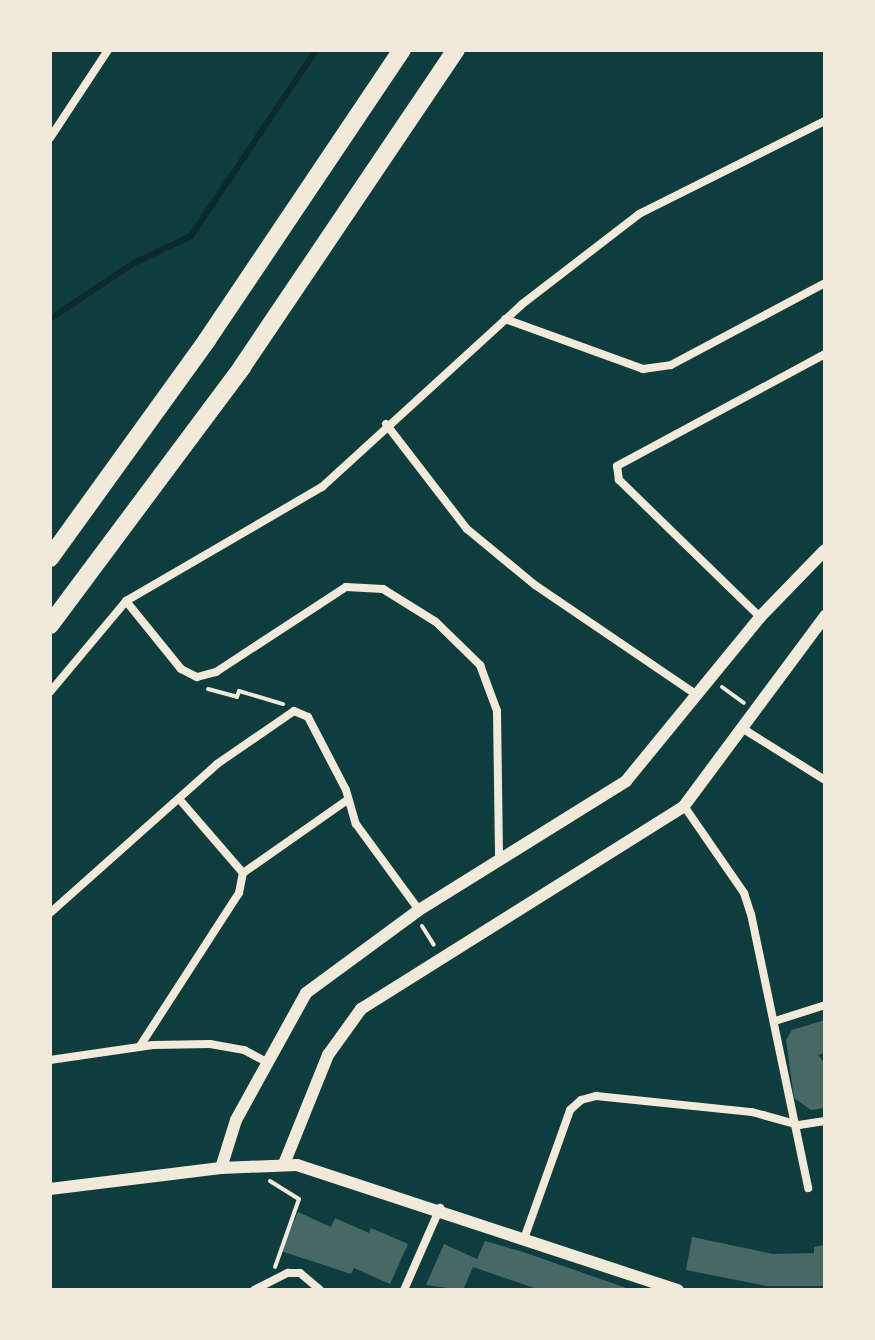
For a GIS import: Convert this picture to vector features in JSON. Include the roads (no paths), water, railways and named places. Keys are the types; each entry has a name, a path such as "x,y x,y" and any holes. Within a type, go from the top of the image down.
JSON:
{"highway":[{"path":"50,558 207,340 402,50"},
{"path":"50,625 242,367 456,50"}],"street":[{"path":"50,138 108,50"},
{"path":"50,692 126,601 322,487 386,424 505,319 639,214 825,121"},
{"path":"505,319 643,369 671,365 825,283"},
{"path":"760,617 619,480 616,471 619,463 824,356"},
{"path":"386,424 467,529 535,585 697,695"},
{"path":"221,1168 236,1120 306,993 416,912 626,781 760,617 825,550"},
{"path":"126,601 181,669 197,677 216,672 346,587 383,589 436,622 480,665 497,711 499,861"},
{"path":"284,1164 328,1055 361,1009 684,806 745,730 752,709 825,616"},
{"path":"50,913 239,746 294,711 308,717 346,790 346,801 356,824 416,912"},
{"path":"745,730 825,780"},
{"path":"180,800 243,873"},
{"path":"140,1046 239,893 243,873 346,801"},
{"path":"684,806 744,893 799,1125 808,1188"},
{"path":"775,1021 825,1005"},
{"path":"50,1060 140,1046 230,1045 268,1063"},
{"path":"525,1236 570,1110 581,1100 596,1096 752,1112 799,1125 825,1121"},
{"path":"50,1189 221,1168 284,1164 335,1173 678,1290"},
{"path":"404,1290 440,1208"},
{"path":"254,1290 274,1277 300,1273 320,1290"}],"waterway":[{"path":"50,319 134,263 191,236 316,50"}]}
